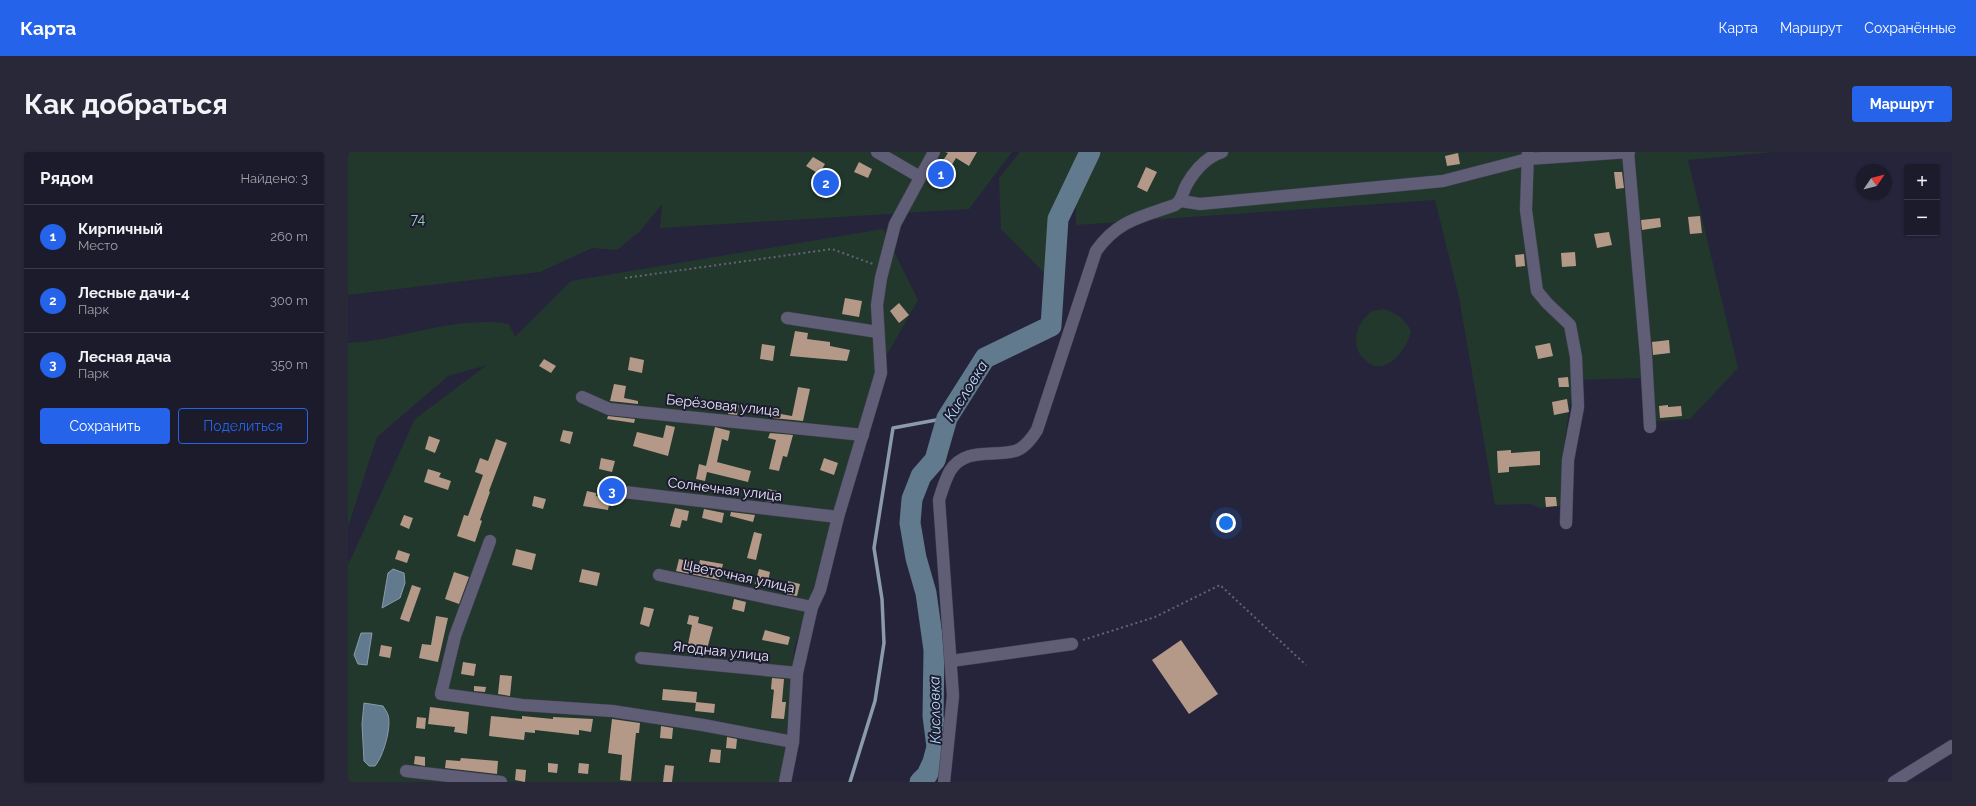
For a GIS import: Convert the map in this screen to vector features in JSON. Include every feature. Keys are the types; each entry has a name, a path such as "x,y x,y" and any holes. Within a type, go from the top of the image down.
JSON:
{"street":[{"path":"877,152 920,177"},
{"path":"785,782 793,742 797,673 812,607 820,590 838,517 881,373 877,305 883,268 895,224 934,152"},
{"path":"944,782 953,696 939,500 944,482 951,470 961,460 972,454 1015,451 1033,437 1037,430 1096,251 1110,234 1128,221 1175,205 1181,201 1187,184 1198,168 1205,161 1222,152"},
{"path":"1181,201 1200,204 1443,181 1528,156 1628,152 1646,356 1650,427"},
{"path":"1528,156 1526,210 1537,291 1547,304 1570,325 1576,357 1578,407 1568,460 1566,523"},
{"path":"787,318 878,332"},
{"name":"Берёзовая улица","path":"582,398 608,409 863,435"},
{"name":"Солнечная улица","path":"607,490 838,517"},
{"path":"490,541 455,636 441,694 522,705 612,711 703,725 793,742"},
{"name":"Цветочная улица","path":"659,575 812,607"},
{"path":"951,661 1072,644"},
{"name":"Ягодная улица","path":"641,658 797,673"},
{"path":"1894,782 1931,757 1952,746"},
{"path":"406,771 451,779 501,782"}],"path":[{"path":"625,278 832,249 883,268"},
{"path":"1072,644 1154,617 1220,585 1306,666"}],"green space":[{"name":"74","path":"348,152 1012,152 969,209 660,228 662,204 640,231 617,250 592,248 540,272 348,295"},
{"path":"1020,152 1085,152 1074,174 1048,277 1001,229 999,178"},
{"path":"1102,152 1774,152 1688,160 1738,368 1690,419 1647,422 1643,378 1573,380 1562,462 1562,506 1540,508 1530,504 1495,505 1459,297 1435,200 1076,225 1076,192"},
{"path":"883,229 918,300 877,372 821,565 794,649 784,782 348,782 348,558 349,563 415,419 487,365 448,376 377,437 348,527 348,343 382,339 445,326 477,322 509,324 515,337 571,281"},
{"path":"1383,309 1399,316 1411,330 1406,345 1395,359 1385,365 1374,366 1365,360 1360,354 1356,341 1359,328 1366,317 1372,311"}],"water":[{"path":"393,569 404,573 405,583 400,598 382,608 388,573"},
{"path":"361,633 372,633 367,665 358,664 354,655"},
{"path":"364,703 383,706 387,712 389,720 386,742 381,756 375,766 369,766 364,761 362,724"}],"building":[{"path":"945,152 977,152 969,166 956,158 942,181 934,174 948,153"},
{"path":"1458,153 1460,164 1447,166 1445,156"},
{"path":"813,157 825,164 819,174 806,166"},
{"path":"859,162 872,169 868,178 854,172"},
{"path":"1146,167 1157,172 1147,192 1137,187"},
{"path":"1614,172 1622,172 1624,188 1616,189"},
{"path":"1700,216 1702,233 1690,234 1688,217"},
{"path":"1660,218 1661,227 1642,230 1641,220"},
{"path":"1609,232 1612,245 1597,248 1594,234"},
{"path":"1575,252 1576,266 1562,267 1561,253"},
{"path":"1524,254 1525,266 1516,267 1515,255"},
{"path":"845,298 862,301 859,317 842,314"},
{"path":"899,303 909,315 899,323 890,311"},
{"path":"795,331 808,333 807,339 830,342 830,346 850,350 847,361 790,356"},
{"path":"1669,340 1670,353 1653,355 1652,342"},
{"path":"1550,343 1553,356 1538,359 1535,346"},
{"path":"762,344 775,346 773,361 760,359"},
{"path":"630,357 644,360 642,373 628,370"},
{"path":"544,359 556,366 551,373 539,366"},
{"path":"1568,377 1569,387 1559,387 1558,378"},
{"path":"614,384 626,386 624,398 638,401 638,404 610,401"},
{"path":"798,387 810,389 803,421 773,418 775,413 792,416"},
{"path":"1567,399 1569,412 1554,415 1552,402"},
{"path":"730,404 739,405 737,415 728,414"},
{"path":"1668,405 1668,407 1681,406 1682,416 1660,418 1659,406"},
{"path":"608,416 635,419 634,423 607,419"},
{"path":"666,425 675,427 668,456 633,446 637,432 663,438"},
{"path":"715,427 730,431 728,441 722,439 717,462 751,471 748,482 707,472 705,481 696,479 699,464 706,466"},
{"path":"563,430 573,432 570,444 560,441"},
{"path":"770,433 793,435 787,457 783,456 779,471 769,469 776,440 768,438"},
{"path":"429,436 440,440 435,453 425,449"},
{"path":"496,439 507,443 489,491 490,492 480,520 482,521 475,542 457,536 464,515 468,516 483,475 475,472 480,458 488,461"},
{"path":"1511,450 1511,453 1540,451 1540,465 1509,467 1509,472 1498,473 1497,451"},
{"path":"601,458 615,461 612,472 599,469"},
{"path":"824,458 838,463 834,475 820,470"},
{"path":"428,469 441,473 439,477 451,481 448,490 424,482"},
{"path":"768,489 777,491 774,502 765,501"},
{"path":"587,491 596,493 596,496 610,499 608,510 583,506"},
{"path":"534,496 546,499 543,509 532,506"},
{"path":"1545,497 1556,497 1557,506 1546,507"},
{"path":"675,508 689,511 687,521 682,520 680,528 670,526"},
{"path":"704,509 724,513 722,523 702,518"},
{"path":"731,512 755,515 753,522 730,516"},
{"path":"404,515 413,518 409,529 400,525"},
{"path":"754,532 762,534 756,560 747,558"},
{"path":"516,549 536,554 532,570 512,565"},
{"path":"398,550 410,554 407,563 395,559"},
{"path":"679,559 699,564 700,560 723,564 719,580 676,571"},
{"path":"582,569 600,573 597,586 579,582"},
{"path":"759,569 770,572 767,587 755,584"},
{"path":"454,572 469,577 459,604 445,599"},
{"path":"788,581 800,584 797,596 785,594"},
{"path":"412,585 421,588 409,622 400,619"},
{"path":"734,599 746,602 744,612 732,609"},
{"path":"644,607 654,609 649,627 640,624"},
{"path":"689,615 699,617 698,623 713,627 707,649 688,644 692,625 687,624"},
{"path":"436,616 448,618 438,662 419,658 422,644 431,645"},
{"path":"765,630 790,637 788,645 762,640"},
{"path":"1181,640 1218,694 1189,714 1152,660"},
{"path":"381,645 392,647 390,658 379,656"},
{"path":"463,662 476,664 474,676 461,674"},
{"path":"500,675 512,676 510,696 498,694"},
{"path":"772,678 784,679 782,702 786,702 784,719 771,718 774,690 771,689"},
{"path":"474,686 486,687 485,692 474,691"},
{"path":"663,689 697,692 696,703 662,700"},
{"path":"696,702 715,704 714,713 695,711"},
{"path":"430,707 469,712 467,734 454,732 455,727 428,724"},
{"path":"491,716 522,719 522,716 553,719 553,717 593,719 591,732 579,730 579,735 535,730 535,733 525,732 524,740 489,736"},
{"path":"417,717 426,718 425,729 416,728"},
{"path":"612,719 640,723 639,733 636,733 631,781 620,780 622,755 608,753"},
{"path":"661,726 673,728 672,739 660,738"},
{"path":"727,737 737,739 736,749 726,748"},
{"path":"711,749 721,750 720,763 709,762"},
{"path":"415,756 425,757 425,766 414,764"},
{"path":"461,758 498,761 497,774 445,768 446,760 460,761"},
{"path":"548,763 558,764 557,773 548,772"},
{"path":"579,763 589,764 588,774 578,773"},
{"path":"665,765 674,766 672,782 663,782"},
{"path":"516,769 526,770 525,782 515,780"}],"waterway":[{"name":"Кисловка","path":"920,782 927,775 933,762 937,747 933,716 934,650 926,593 916,558 910,523 912,499 921,476 935,460 947,418 985,358 1051,326 1058,219 1090,152"},
{"path":"850,782 875,701 884,643 882,599 874,548 893,428 947,418"}],"place":[{"name":"Кирпичный","path":"941,174"},
{"name":"Лесные дачи-4","path":"826,183"},
{"name":"Лесная дача","path":"612,491"}]}
